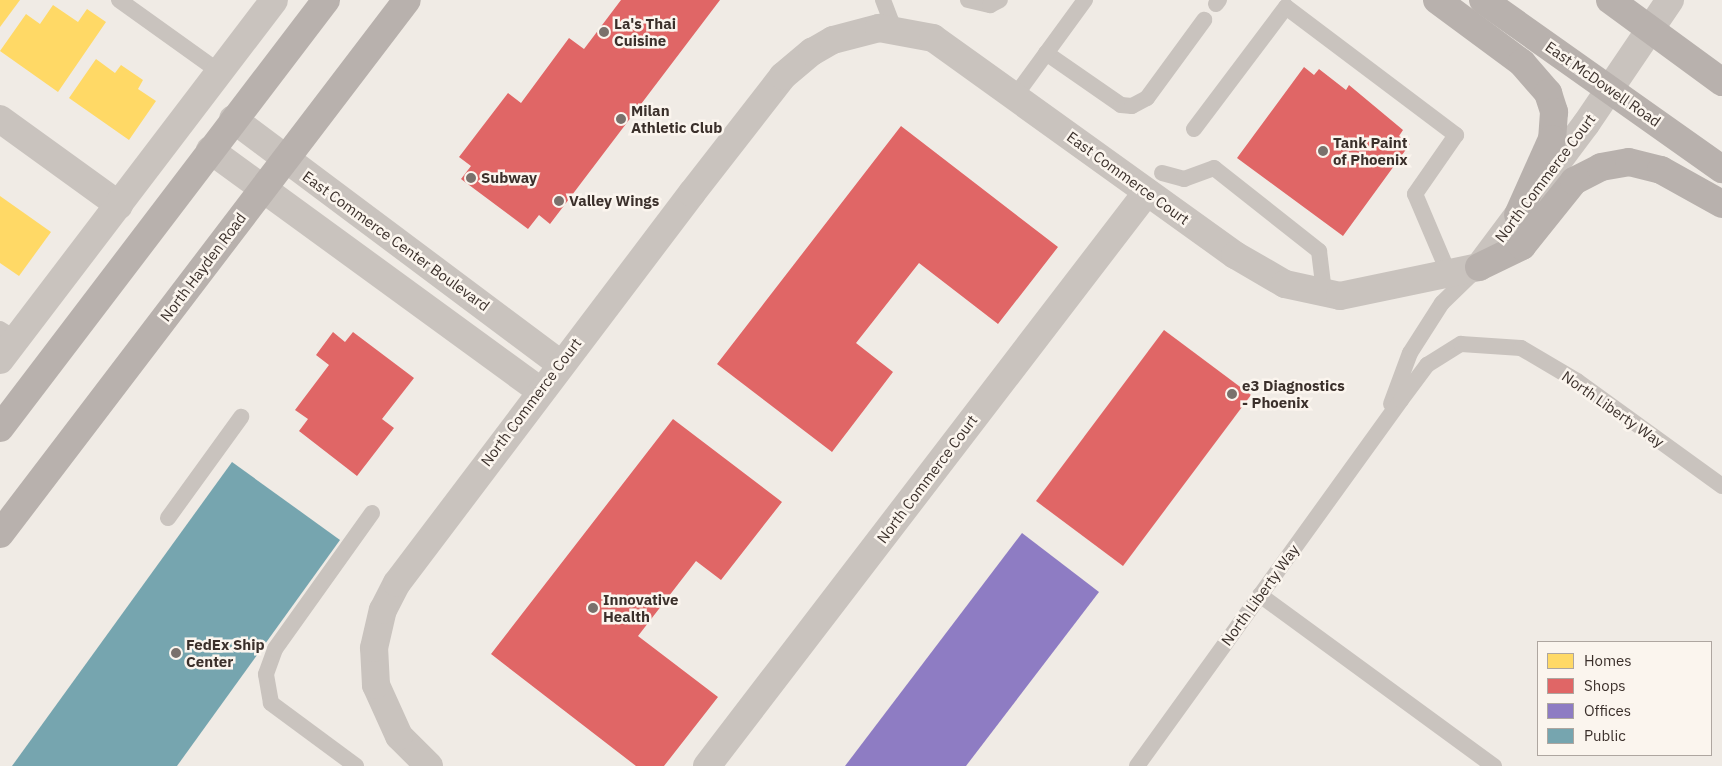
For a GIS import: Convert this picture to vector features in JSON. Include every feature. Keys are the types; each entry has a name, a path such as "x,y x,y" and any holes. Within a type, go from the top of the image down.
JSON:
{"main road":[{"path":"0,428 233,119 326,0"},
{"name":"North Hayden Road","path":"0,534 407,0"},
{"path":"1436,0 1522,63 1548,93 1554,112 1552,139 1518,215"},
{"name":"East McDowell Road","path":"1483,0 1722,168"},
{"path":"1610,0 1722,82"},
{"path":"1479,267 1522,246 1574,181 1602,166 1629,162 1661,170 1722,204"}],"street":[{"path":"5,343 119,205 274,0"},
{"name":"North Commerce Court","path":"1479,267 1611,89 1670,0"},
{"name":"East Commerce Court","path":"795,64 833,40 878,28 933,38 1015,96 1160,175 1265,273 1284,284 1340,296 1479,267"},
{"name":"North Commerce Court","path":"429,766 399,736 385,712 376,686 374,648 383,610 419,554 539,390 795,64"},
{"path":"0,119 119,205"},
{"name":"East Commerce Center Boulevard","path":"233,119 560,363"},
{"path":"210,150 539,390"},
{"name":"North Commerce Court","path":"707,766 1160,175"}],"lane":[{"path":"119,0 221,72"},
{"path":"884,0 895,31"},
{"path":"968,0 990,5 1000,0"},
{"path":"1015,96 1084,0"},
{"path":"1194,129 1282,3 1456,135 1415,194 1449,274"},
{"path":"1046,53 1121,105 1132,106 1147,98 1204,20"},
{"path":"1160,175 1184,179 1214,168 1319,251 1324,292"},
{"name":"North Liberty Way","path":"1384,424 1410,353 1442,303 1479,267"},
{"name":"North Liberty Way","path":"1137,766 1427,365 1461,344 1521,348 1577,381 1722,486"},
{"path":"168,518 241,417"},
{"path":"356,766 271,703 266,674 274,649 372,513"},
{"path":"1260,596 1494,766"}],"building: Homes":[{"path":"0,0 20,0 0,27"},
{"path":"53,5 78,22 87,9 106,22 58,92 0,51 26,14 40,24"},
{"path":"96,59 115,73 121,65 143,80 138,89 156,101 129,140 69,98"},
{"path":"0,196 51,232 19,276 0,263"}],"building: Shops":[{"path":"621,0 720,0 550,224 539,215 528,229 461,179 471,166 459,157 508,93 521,103 569,38 584,49"},
{"name":"Tank Paint of Phoenix","path":"1304,67 1314,75 1319,69 1346,90 1349,85 1403,130 1399,136 1410,144 1343,236 1237,158"},
{"path":"901,126 1058,247 998,324 919,263 856,343 893,372 832,452 717,364"},
{"path":"1164,330 1251,395 1123,566 1036,501"},
{"path":"333,332 345,342 353,332 414,378 382,419 394,428 357,476 299,431 308,419 295,410 329,365 316,355"},
{"name":"Innovative Health","path":"673,419 782,502 721,580 696,561 638,636 718,697 664,766 636,766 491,654"}],"building: Offices":[{"path":"1022,533 1099,592 966,766 845,766"}],"building: Public":[{"name":"FedEx Ship Center","path":"232,462 340,540 177,766 12,766"}],"place":[{"name":"La's Thai Cuisine","path":"604,32"},
{"name":"Milan Athletic Club","path":"621,119"},
{"name":"Tank Paint of Phoenix","path":"1323,151"},
{"name":"Subway","path":"471,178"},
{"name":"Valley Wings","path":"559,201"},
{"name":"e3 Diagnostics - Phoenix","path":"1232,394"},
{"name":"Innovative Health","path":"593,608"},
{"name":"FedEx Ship Center","path":"176,653"}]}
